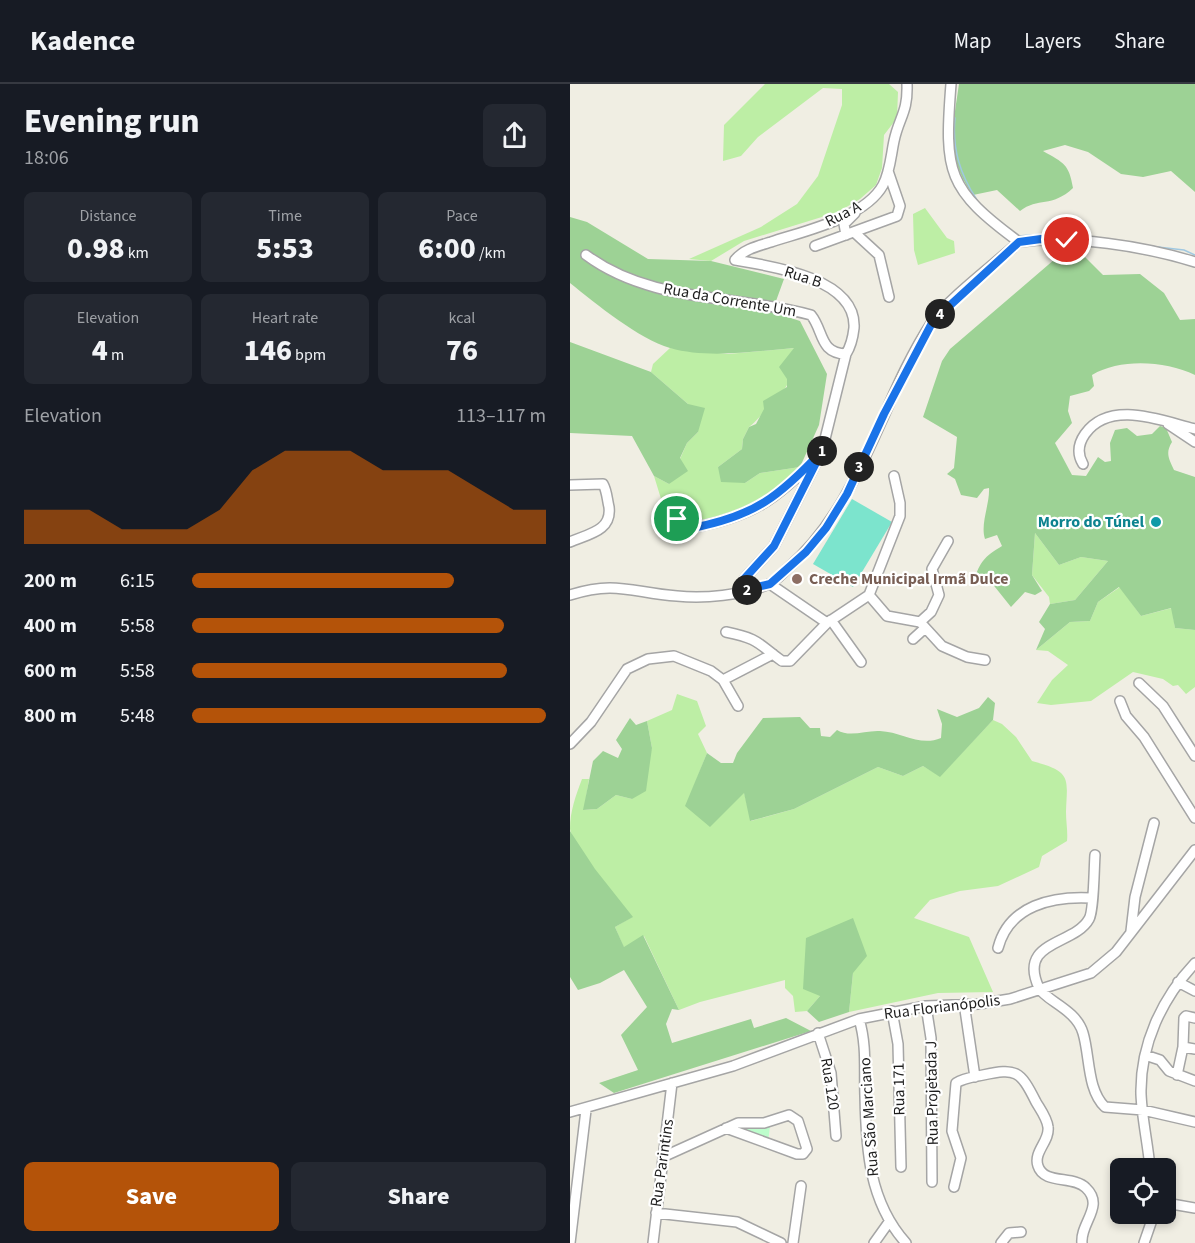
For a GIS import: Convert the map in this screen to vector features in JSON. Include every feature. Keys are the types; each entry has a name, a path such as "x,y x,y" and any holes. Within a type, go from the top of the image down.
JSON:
{"street":[{"name":"Rua A","path":"735,260 751,248 814,229 862,207 883,185 897,131 907,105 907,84"},
{"path":"951,84 948,148 956,179 976,209 1019,242"},
{"name":"Rua B","path":"815,246 899,213 900,207 888,171"},
{"path":"862,207 844,224 850,234 879,255 890,297"},
{"path":"570,596 598,587 637,588 677,596 740,591 770,584 806,552 826,528 847,494 893,395 933,321 1019,242 1041,239 1067,240 1167,255 1195,262"},
{"name":"Rua da Corrente Um","path":"586,255 617,274 670,292 780,306 811,315 826,347 836,354 846,354"},
{"name":"Rua B","path":"735,260 785,271 835,289 849,306 854,321 852,343 846,354"},
{"path":"740,591 745,578 774,546 822,451 828,436 846,354"},
{"path":"1083,464 1078,452 1083,436 1099,422 1122,414 1195,429"},
{"path":"1164,421 1195,442"},
{"path":"677,519 684,526 692,528 743,516 767,502 822,451"},
{"path":"726,633 752,638 765,645 782,661 790,661 829,621 868,595 900,516 900,503 894,476"},
{"path":"570,485 599,482 603,484 609,513 608,524 603,528 570,542"},
{"path":"913,639 939,595 932,568 948,541"},
{"path":"770,584 829,621 861,662"},
{"path":"868,595 888,616 922,626 942,646 956,654 985,660"},
{"path":"723,680 773,654"},
{"path":"570,744 591,722 617,681 633,664 648,659 674,656 711,670 723,680 738,706"},
{"path":"1139,683 1162,706 1195,756"},
{"path":"1120,701 1126,716 1144,737 1195,818"},
{"path":"1131,931 1135,897 1154,823"},
{"name":"Rua Florianópolis","path":"570,1112 586,1110 733,1066 859,1019 926,1006 1010,999 1069,982 1103,965 1195,850"},
{"path":"1095,855 1092,910 1088,921 1047,946 1037,957 1035,973 1040,990 1078,1022 1100,1102 1111,1109 1143,1110 1195,1122"},
{"path":"998,948 1006,928 1018,915 1032,906 1056,899 1091,898"},
{"path":"1149,1158 1141,1092 1145,1055 1157,1018 1178,981 1195,963"},
{"path":"1178,981 1195,991"},
{"path":"964,1003 975,1077"},
{"name":"Rua Projetada J","path":"926,1006 931,1038 932,1182"},
{"name":"Rua 171","path":"892,1011 898,1044 901,1167"},
{"path":"1177,1075 1183,1047 1184,1017 1195,1018"},
{"name":"Rua São Marciano","path":"859,1019 866,1064 865,1095 869,1162 874,1190 889,1222 906,1243"},
{"name":"Rua 120","path":"818,1033 831,1073 836,1136"},
{"path":"1183,1047 1195,1049"},
{"path":"1145,1055 1160,1060 1166,1068 1177,1075 1195,1081"},
{"path":"954,1187 961,1158 952,1131 955,1086 960,1080 1009,1070 1021,1078 1029,1088 1048,1128 1045,1143 1037,1159 1038,1167 1046,1175 1081,1184 1092,1196 1093,1211 1082,1231 1082,1243"},
{"name":"Rua Parintins","path":"652,1243 665,1156 672,1083"},
{"path":"570,1243 586,1110"},
{"path":"665,1156 726,1128 738,1123 764,1123 789,1116 798,1121 807,1149 803,1154 797,1154 726,1128"},
{"path":"793,1243 801,1186"},
{"path":"1176,1205 1195,1208"},
{"path":"656,1213 737,1221 781,1243"},
{"path":"874,1243 889,1222"},
{"path":"1144,1243 1151,1224"},
{"path":"1001,1243 1009,1233 1021,1232"}],"green space":[{"path":"765,84 889,84 898,92 897,118 884,135 882,168 876,185 860,199 838,212 744,241 711,261 689,259 761,227 797,204 818,176 842,105 842,89 823,88 758,137 741,156 723,161 724,125"},
{"path":"959,84 1195,84 1195,192 1171,171 1143,177 1121,174 1088,152 1065,145 1043,151 1061,162 1070,174 1073,188 1058,198 1033,204 1020,211 997,190 973,195 958,168 953,141"},
{"path":"925,208 947,238 954,241 955,253 918,265 914,250 913,214"},
{"path":"570,217 587,222 648,259 711,261 784,279 772,312 800,321 827,374 819,425 800,467 760,473 745,483 721,482 718,467 742,449 743,439 749,427 756,424 764,409 763,401 787,387 787,379 779,367 794,348 716,354 700,353 670,348 645,337 618,320 570,283"},
{"path":"1085,257 1103,275 1140,274 1164,293 1180,320 1195,319 1195,375 1157,364 1143,363 1116,366 1092,375 1094,386 1089,391 1070,396 1068,411 1072,423 1055,443 1072,475 1086,476 1098,457 1105,462 1111,461 1110,443 1115,430 1127,428 1137,436 1152,434 1160,426 1166,428 1172,442 1168,453 1174,470 1195,477 1195,630 1175,628 1171,608 1141,616 1119,587 1098,602 1090,621 1070,622 1036,650 1045,629 1039,622 1050,604 1075,600 1108,561 1081,557 1059,565 1035,533 1032,575 1042,591 1035,595 1025,592 1011,607 991,582 983,586 975,577 977,571 992,552 1002,546 997,535 985,539 984,527 989,488 984,489 977,498 961,495 955,479 947,474 954,468 957,437 923,417 942,361 950,349 1055,259"},
{"path":"570,342 651,372 688,404 705,408 698,432 687,443 680,458 688,471 669,484 654,476 632,436 570,433"},
{"path":"670,348 728,354 795,348 787,385 749,427 743,439 742,449 718,467 745,483 760,473 800,467 760,507 732,523 706,521 662,502 654,476 669,484 687,443 698,432 688,404 651,372 653,364"},
{"path":"1035,533 1059,565 1081,557 1108,561 1075,600 1050,604 1049,597 1032,575"},
{"path":"1120,587 1141,616 1172,608 1175,628 1195,630 1195,687 1186,694 1178,685 1173,686 1163,679 1133,672 1091,701 1051,705 1037,703 1052,680 1068,665 1048,651 1036,650 1070,622 1090,621 1098,602"},
{"path":"677,694 697,701 706,726 698,734 707,753 686,806 744,792 751,821 794,809 878,767 903,776 923,766 940,776 993,720 1002,724 1016,737 1032,761 1061,773 1065,778 1067,791 1067,841 1042,856 1039,867 998,886 960,891 930,900 914,918 969,937 993,992 938,993 849,1012 853,973 820,996 807,1011 795,1012 793,996 785,988 785,980 700,1002 679,1010 644,936 624,948 615,927 632,917 579,848 570,829 572,809 582,779 589,779 584,810 597,809 616,795 632,799 652,748 647,721 672,710"},
{"path":"988,697 995,703 993,720 940,777 923,766 903,776 878,767 794,809 750,821 744,793 710,827 685,806 707,753 721,763 733,763 737,753 763,718 800,717 810,728 820,728 821,736 830,737 837,730 853,734 880,731 926,741 941,738 942,724 937,709 957,717 979,708"},
{"path":"630,718 636,725 647,721 652,748 646,791 632,799 616,795 597,809 583,810 593,761 603,751 618,758 622,749 616,740"},
{"path":"570,831 595,869 633,917 615,927 624,947 643,935 679,1010 672,1009 666,1024 672,1043 751,1019 754,1028 786,1018 811,1031 614,1093 599,1083 638,1070 621,1035 647,1007 624,970 600,983 578,990 570,977"},
{"path":"853,918 867,956 853,973 849,1012 819,1022 807,1011 820,996 803,989 806,938"},
{"path":"770,1126 768,1143 740,1131 740,1127"}],"shaded area":[{"path":"852,499 892,522 853,587 813,564"}],"waterway":[{"path":"955,118 958,161 977,200"},
{"path":"1018,236 1057,233 1121,241"},
{"path":"1149,246 1184,250 1195,255"}],"place":[{"name":"Morro do Túnel","path":"1156,522"},
{"name":"Creche Municipal Irmã Dulce","path":"797,579"}],"route":[{"path":"677,519 681,525 692,528 743,516 767,502 789,484 822,451 795,509 774,546 742,581 740,591 770,584 806,552 826,528 847,494 903,375 933,321 1019,242 1041,239 1067,240"}]}
